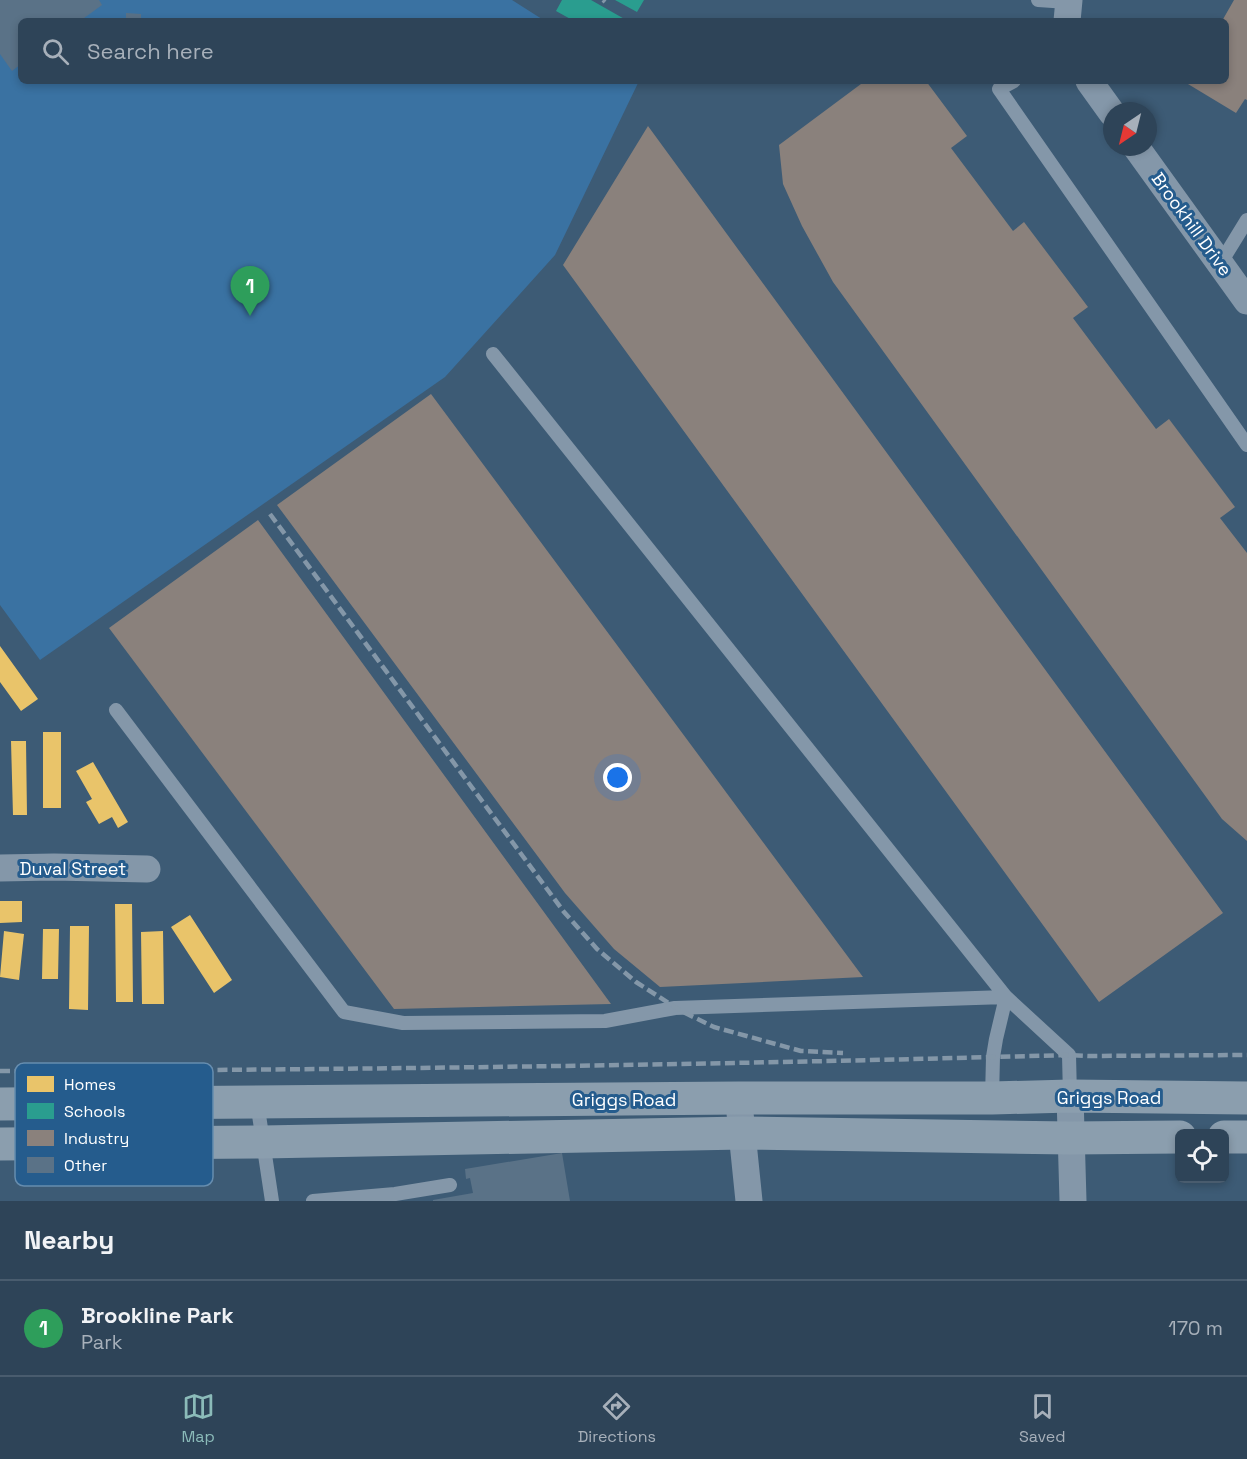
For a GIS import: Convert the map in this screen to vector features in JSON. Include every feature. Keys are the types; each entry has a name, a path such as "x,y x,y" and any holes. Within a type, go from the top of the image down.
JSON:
{"main road":[{"name":"Griggs Road","path":"213,1102 1070,1096 1247,1098"},
{"name":"Griggs Road","path":"0,1104 15,1104"},
{"name":"Griggs Road","path":"213,1142 743,1133 1175,1137"},
{"path":"1229,1137 1247,1137"},
{"name":"Griggs Road","path":"0,1144 15,1144"}],"street":[{"path":"1091,84 1104,102"},
{"name":"Brookhill Drive","path":"1142,156 1247,301"},
{"name":"Duval Street","path":"0,868 147,869"},
{"path":"1070,1096 1073,1201"},
{"path":"739,1098 749,1201"}],"lane":[{"path":"1038,0 1068,8"},
{"path":"1008,84 999,89 1247,445"},
{"path":"1220,264 1247,220"},
{"path":"493,354 1006,998 1069,1055 1070,1096"},
{"path":"116,710 344,1012 403,1023 605,1021 675,1008 1006,998"},
{"path":"992,1098 993,1057 1006,998"},
{"path":"257,1102 272,1201"},
{"path":"313,1201 395,1194 450,1185"}],"shaded area":[{"path":"0,0 512,0 540,18 18,18 18,84 638,84 555,255 445,377 40,660 0,605"}],"building: Homes":[{"path":"0,646 38,699 21,711 0,682"},
{"path":"43,732 61,732 61,808 43,808"},
{"path":"11,741 26,741 27,815 13,815"},
{"path":"93,762 128,822 118,828 112,817 99,824 86,802 92,799 76,771"},
{"path":"0,901 22,901 22,922 0,923"},
{"path":"115,904 132,904 133,1002 116,1002"},
{"path":"190,915 232,980 214,993 171,927"},
{"path":"70,926 89,926 88,1010 69,1009"},
{"path":"43,929 59,929 58,979 42,979"},
{"path":"4,931 24,934 19,980 0,977"},
{"path":"163,931 164,1004 142,1004 141,932"}],"building: Schools":[{"path":"562,0 591,0 623,18 569,18 556,11"},
{"path":"615,0 644,0 637,12"}],"building: Industry":[{"path":"1234,0 1247,0 1247,100 1245,99 1236,113 1188,84 1229,84 1229,18 1224,18"},
{"path":"861,84 928,84 967,136 951,148 1013,231 1024,222 1088,307 1073,318 1156,429 1169,419 1235,507 1220,518 1247,553 1247,841 1222,819 833,282 802,226 783,184 779,145"},
{"path":"648,126 1223,913 1099,1002 563,265"},
{"path":"431,394 863,977 660,987 614,949 565,893 277,505"},
{"path":"258,520 611,1004 394,1009 109,628"}],"building: Other":[{"path":"0,0 99,0 102,5 84,18 18,18 18,66 12,71 0,54"},
{"path":"126,13 141,14 141,18 126,18"},
{"path":"562,1153 570,1201 433,1201 473,1193 470,1178 466,1179 465,1169"}],"railway":[{"path":"270,514 564,912 597,949 636,982 681,1011 714,1027 801,1051 843,1053"},
{"path":"213,1069 801,1062 1069,1055 1247,1055"},
{"path":"0,1071 15,1071"}],"place":[{"name":"Brookline Park","path":"250,316"}]}
